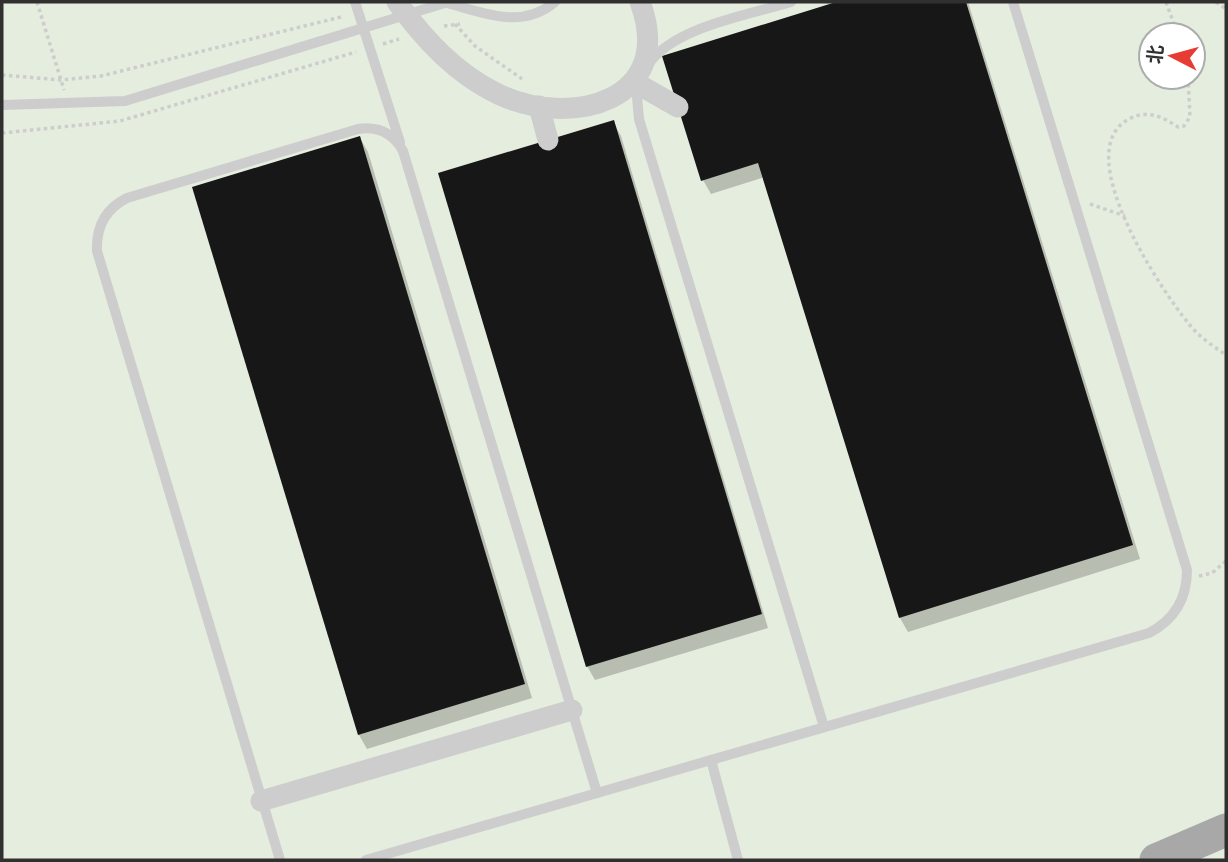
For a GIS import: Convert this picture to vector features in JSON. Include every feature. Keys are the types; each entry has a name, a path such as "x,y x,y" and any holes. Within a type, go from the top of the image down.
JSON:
{"main road":[{"path":"1156,860 1226,830"}],"street":[{"path":"397,2 420,33 469,77 500,95 540,106 569,107 605,102 634,82 646,60 649,46 648,25 640,2"},
{"path":"634,82 678,107"},
{"path":"540,106 548,140"},
{"path":"261,801 572,710"}],"lane":[{"path":"2,105 125,101 447,3 511,19 545,10 555,2"},
{"path":"791,2 670,43 659,51 642,75 638,108 824,727"},
{"path":"366,860 1149,633 1160,627 1178,608 1187,575 1013,2"},
{"path":"357,7 597,793"},
{"path":"280,860 101,264 96,239 104,217 127,198 358,129 382,130 395,139 402,151"},
{"path":"711,760 738,860"}],"path":[{"path":"37,2 68,104"},
{"path":"1166,2 1173,21"},
{"path":"1216,2 1226,9"},
{"path":"2,75 61,80 102,76 357,7"},
{"path":"437,28 463,23"},
{"path":"455,24 475,46 525,82"},
{"path":"2,133 120,121 410,36"},
{"path":"1189,91 1190,117 1184,126 1178,127 1163,117 1136,115 1120,124 1112,135 1108,148 1109,165 1113,188 1139,249 1190,325 1226,355"},
{"path":"1073,198 1125,216"},
{"path":"1187,575 1212,573 1226,561"}],"green space":[{"path":"2,2 1226,2 1226,860 2,860"}],"building":[{"path":"836,2 966,2 1133,545 899,618 758,163 701,181 662,56"},
{"path":"614,120 762,614 586,667 438,173"},
{"path":"360,136 525,684 358,735 192,187"}]}
